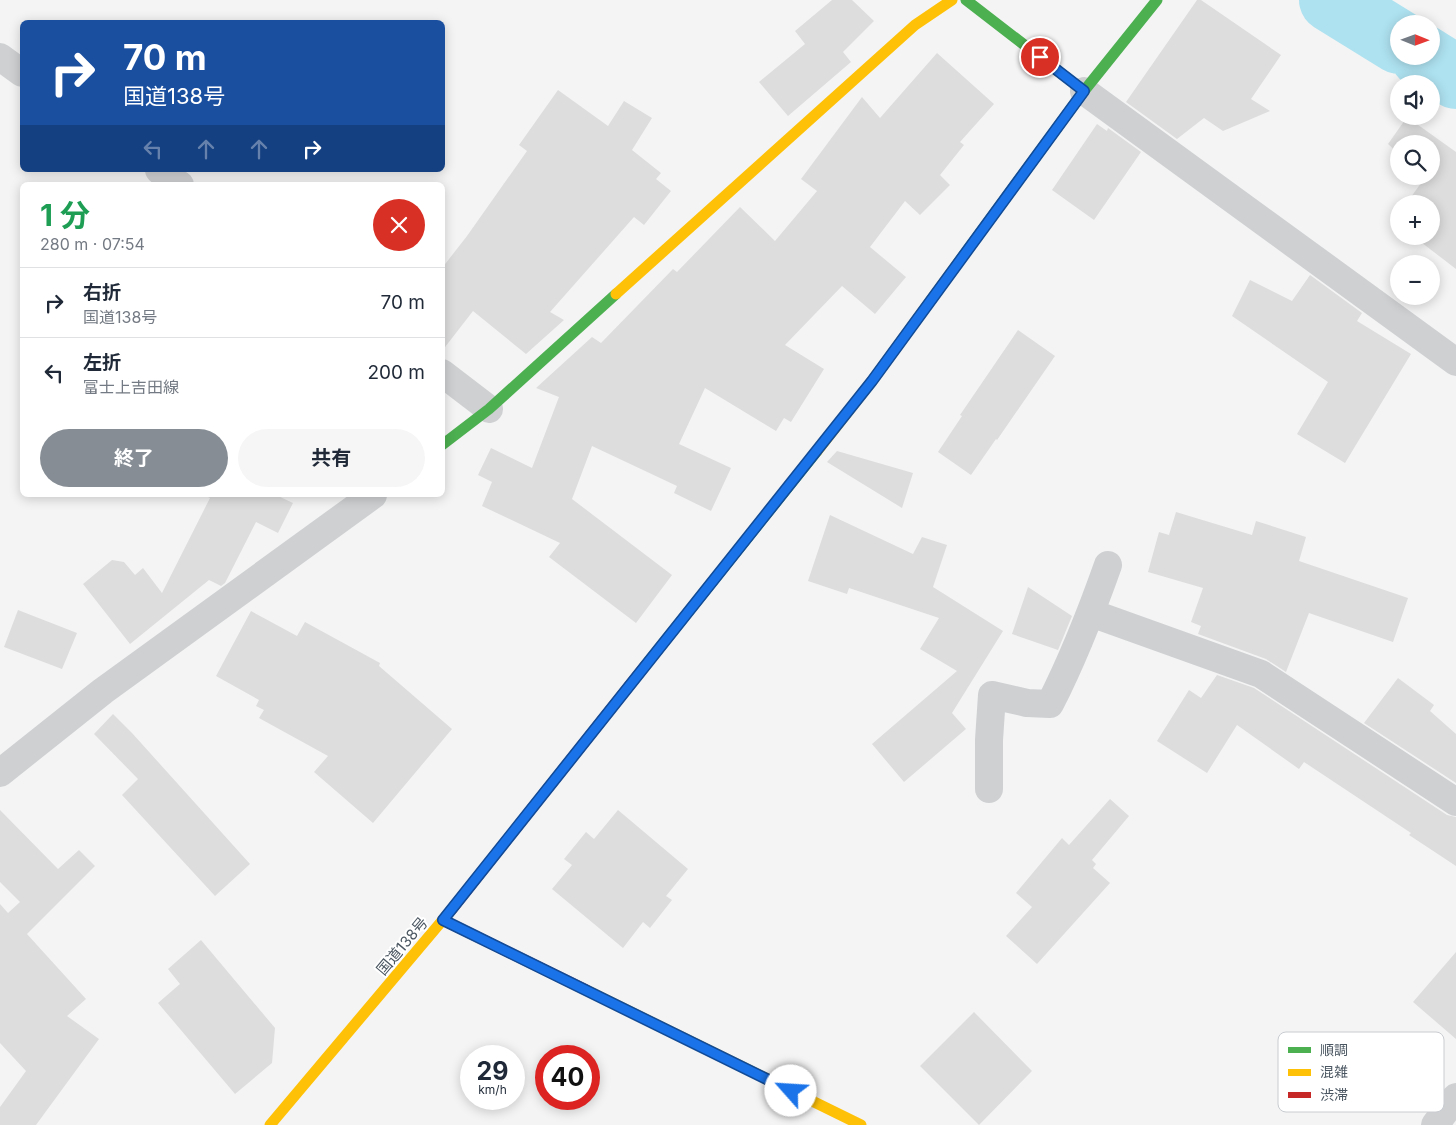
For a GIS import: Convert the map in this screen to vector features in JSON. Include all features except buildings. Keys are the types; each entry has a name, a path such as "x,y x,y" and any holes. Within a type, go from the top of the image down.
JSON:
{"main road":[{"path":"445,443 490,409 915,26 952,0"},
{"path":"966,0 1084,91"},
{"name":"国道138号","path":"270,1125 443,920 872,381 1084,91 1157,0"},
{"path":"443,920 861,1125"}],"street":[{"path":"0,57 20,72"},
{"path":"1084,91 1456,362"},
{"path":"162,172 176,182"},
{"path":"445,375 490,409"},
{"path":"0,773 103,691 370,497"},
{"path":"989,789 989,740 992,694 1026,703 1050,704 1090,613 1108,565"},
{"path":"1090,613 1261,674 1456,802"},
{"path":"1435,1125 1456,1097"}],"waterway":[{"path":"1331,0 1390,36"},
{"path":"1437,65 1456,77"}],"traffic: fast":[{"path":"966,0 1084,91"},
{"path":"958,263 1084,91 1157,0"},
{"path":"445,443 489,409 616,294"},
{"path":"645,666 817,451"}],"traffic: slow":[{"path":"616,294 915,25 952,0"},
{"path":"817,451 872,381 958,263"},
{"path":"270,1125 452,909"},
{"path":"586,990 861,1125"}],"traffic: jam":[{"path":"452,909 645,666"},
{"path":"443,920 586,990"}],"route":[{"path":"791,1091 443,920 872,381 1084,91 1040,57"}]}
